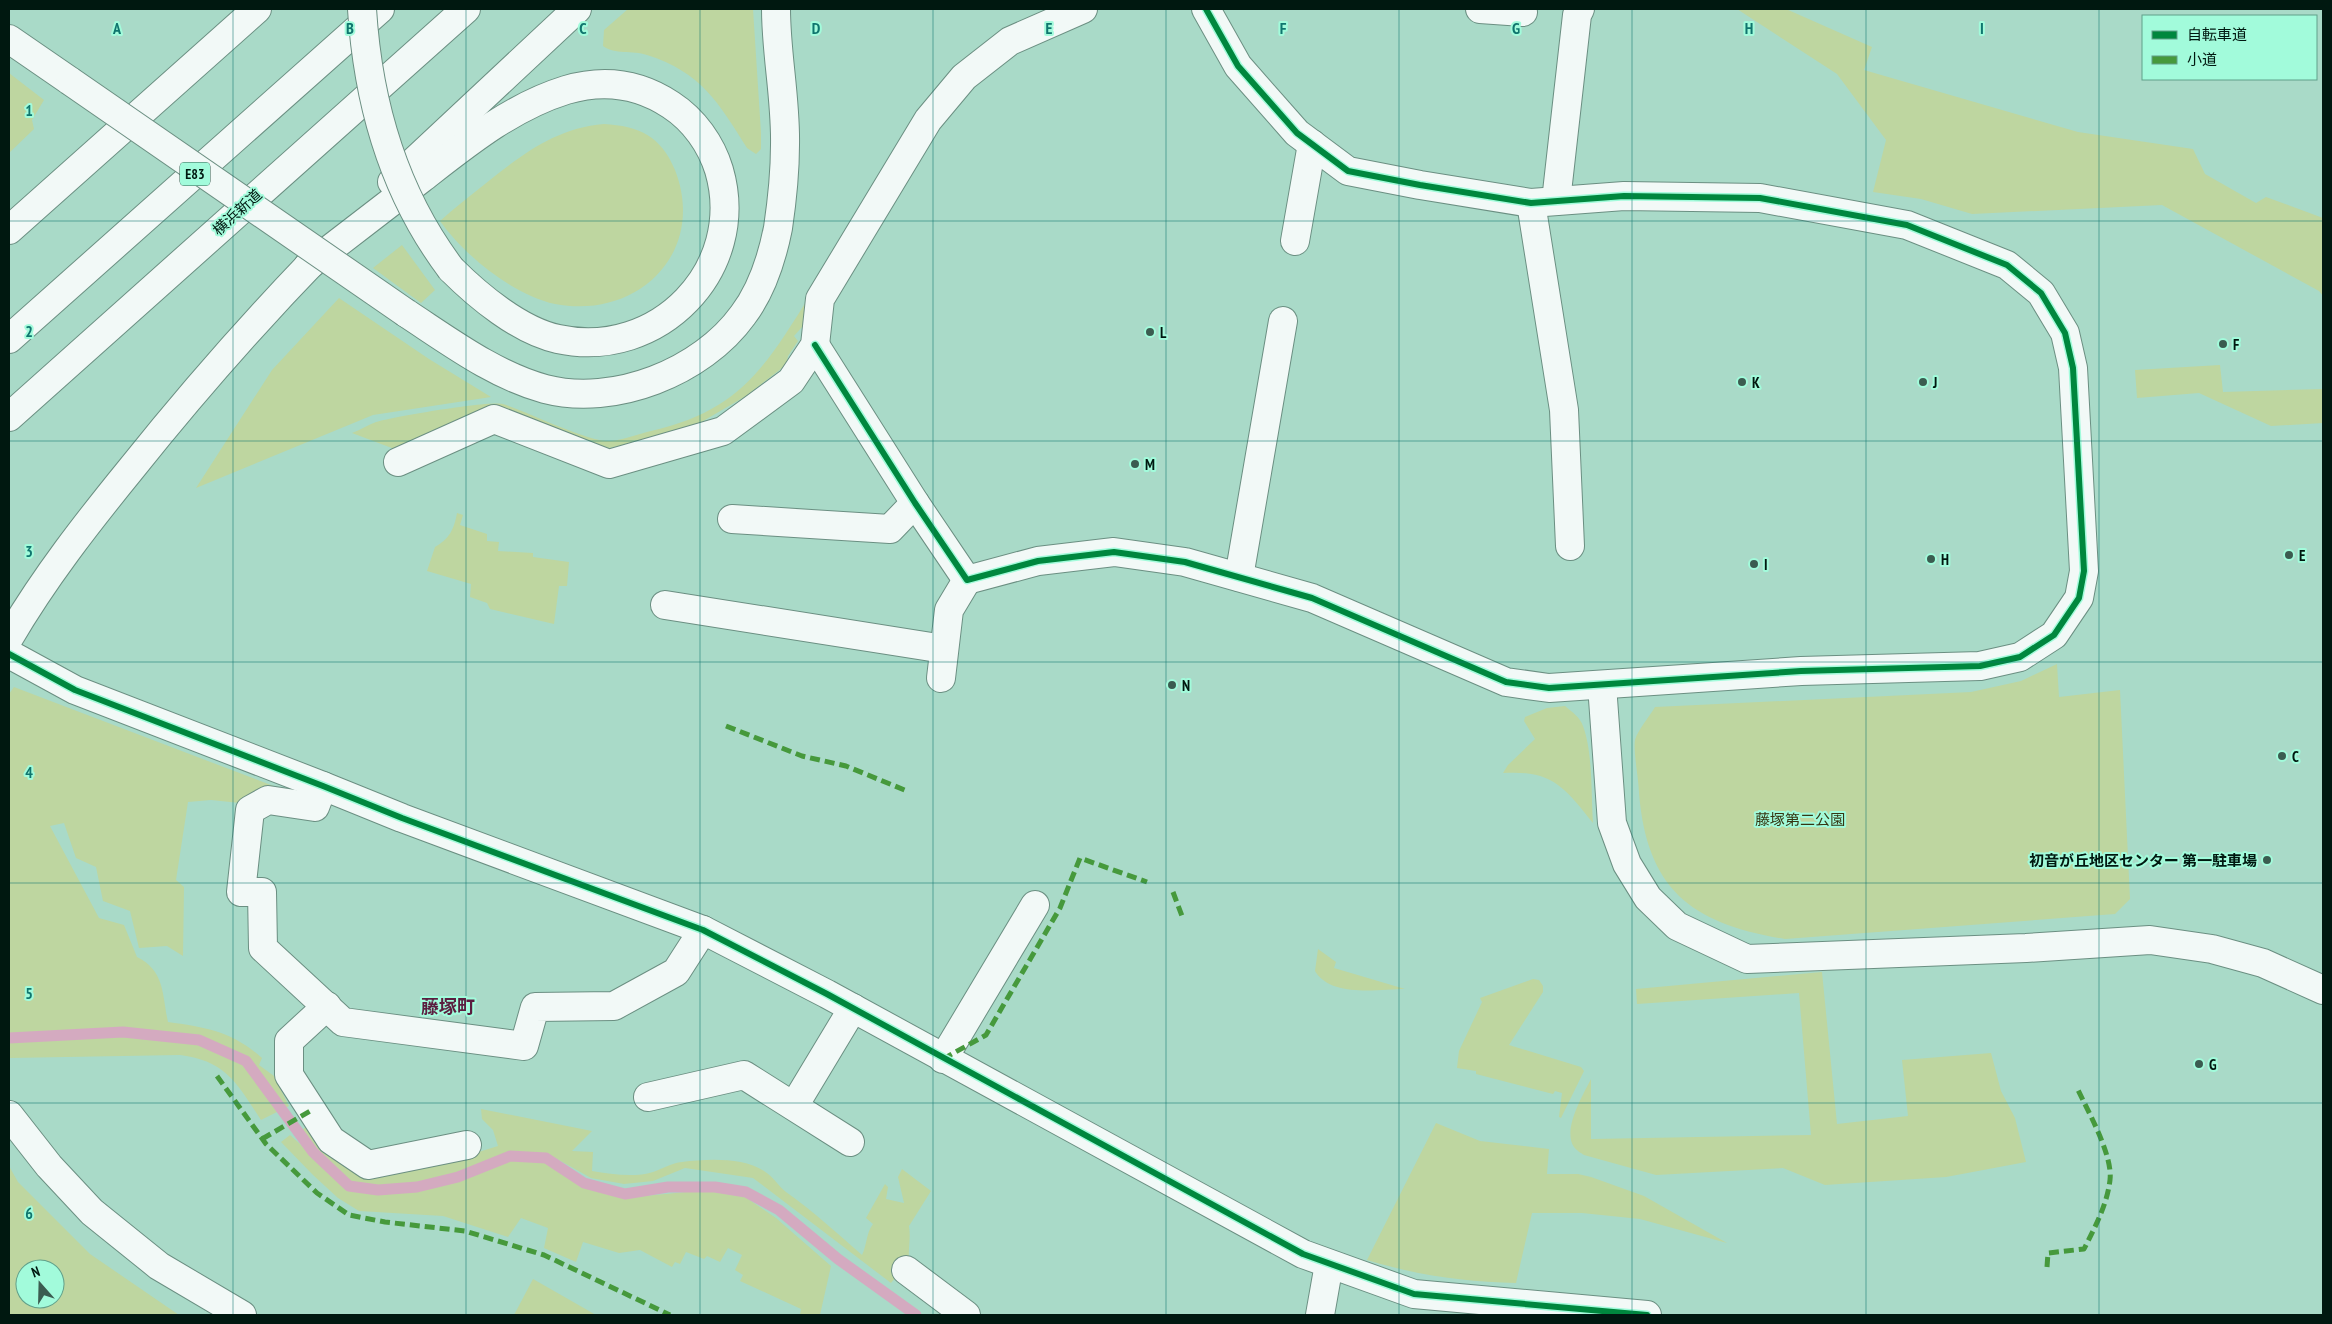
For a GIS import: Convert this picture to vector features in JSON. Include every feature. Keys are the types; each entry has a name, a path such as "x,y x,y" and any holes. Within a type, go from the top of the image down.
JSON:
{"main road":[{"path":"9,230 256,9"},
{"path":"308,266 473,139 537,101 567,90 598,83 627,84 657,96 680,111 700,132 715,158 722,184 725,214 720,245 708,273 691,296 669,317 647,329 612,340 588,342 557,339 503,313 476,293 451,269 429,240 395,172 381,127 370,76 362,9"},
{"name":"E83","path":"9,338 380,9"},
{"name":"横浜新道","path":"9,417 466,9"},
{"path":"9,638 29,604 93,516 188,397 308,266 378,194 577,9"},
{"path":"9,40 406,313 468,353 509,375 545,389 606,392 636,386 669,374 701,355 743,315 761,286 778,227 785,144 776,9"},
{"path":"398,462 494,419 609,464 722,430 791,381 815,345 820,299 928,120 964,77 1010,41 1083,9"},
{"path":"941,678 949,610 967,580 1038,561 1114,552 1185,562 1312,598 1506,682 1549,688 1602,686 1801,671 1980,666 2020,657 2054,635 2080,598 2084,571 2073,368 2066,333 2041,293 2007,265 1906,225 1760,198 1624,196 1544,202 1420,185 1348,170 1296,133 1238,66 1206,9"},
{"path":"1480,9 1523,12"},
{"path":"1570,546 1564,410 1544,202 1577,15 1580,9"},
{"path":"1296,241 1312,144"},
{"path":"1239,577 1283,321"},
{"path":"815,345 967,580"},
{"path":"732,519 890,530 915,502"},
{"path":"665,605 944,649"},
{"path":"9,654 75,690 402,818 703,930 853,1008 1302,1254 1414,1294 1486,1309 1647,1315"},
{"path":"1602,686 1612,823 1627,864 1648,898 1677,926 1747,959 1911,953 2150,940 2212,949 2263,963 2323,990"},
{"path":"324,786 315,807 268,800 250,810 241,892 262,892 263,948 343,1022 524,1046 535,1006 614,1006 676,972 703,930"},
{"path":"943,1058 1034,905"},
{"path":"327,1006 290,1041 289,1075 331,1140 368,1165 467,1145"},
{"path":"794,1106 853,1008"},
{"path":"648,1097 744,1074 850,1142"},
{"path":"9,1115 49,1166 92,1212 159,1266 242,1315"},
{"path":"1320,1315 1329,1264"},
{"path":"906,1270 966,1315"}],"green space":[{"path":"628,9 753,9 761,133 761,149 756,154 747,148 707,91 681,70 647,55 608,49 603,46 604,30"},
{"path":"1737,9 1786,9 1872,47 1864,70 2078,132 2193,149 2205,174 2256,203 2266,197 2323,218 2323,296 2319,291 2162,205 1972,214 1921,199 1873,192 1886,140 1837,74"},
{"path":"9,73 44,100 32,120 34,129 9,153"},
{"path":"604,124 638,130 656,141 669,158 675,170 682,200 681,228 673,253 658,274 638,290 613,301 585,306 555,304 539,299 506,283 491,272 462,247 440,221 498,173 526,153 570,131"},
{"path":"402,245 435,290 421,303 373,268"},
{"path":"809,297 812,316 794,336 798,341 788,356 786,365 746,396 686,431 609,448 494,408 397,450 352,433 385,420 495,403 503,404 573,432 600,440 620,439 681,422 706,412 728,399 746,384 778,346"},
{"path":"339,298 429,359 491,397 373,415 196,488 272,370"},
{"path":"2220,365 2223,392 2323,389 2323,423 2271,426 2199,393 2137,398 2135,370"},
{"path":"457,513 463,515 460,525 487,534 487,541 499,542 498,551 533,553 533,557 569,562 567,586 559,586 554,624 490,609 487,603 470,597 471,584 427,571 435,547 444,541 450,533"},
{"name":"藤塚第二公園","path":"2057,664 2059,697 2120,690 2130,899 2115,914 1785,939 1724,924 1700,912 1680,897 1664,878 1652,855 1644,827 1635,758 1635,740 1655,707 1971,692 2021,681"},
{"path":"14,687 276,787 256,790 240,803 211,800 188,802 176,880 184,887 183,956 167,946 139,948 130,911 103,901 96,867 76,858 64,823 50,826 99,918 124,925 137,957 153,969 158,976 168,1022 218,1032 251,1049 262,1058 259,1065 274,1076 289,1106 261,1120 229,1076 209,1063 180,1055 9,1058 9,694"},
{"path":"1565,706 1580,720 1586,737 1590,761 1593,823 1574,800 1555,783 1534,774 1503,773 1508,765 1535,739 1524,721 1525,717 1547,708"},
{"path":"1318,949 1336,962 1334,968 1405,989 1356,990 1332,985 1322,980 1315,971"},
{"path":"1822,972 1837,1124 1908,1116 1902,1060 1991,1053 2001,1091 2015,1118 2026,1162 1946,1177 1825,1185 1783,1168 1656,1175 1584,1155 1574,1147 1570,1131 1572,1122 1591,1079 1591,1139 1811,1135 1799,993 1637,1004 1636,989"},
{"path":"1533,979 1539,980 1543,986 1543,992 1509,1045 1581,1067 1584,1071 1561,1118 1559,1117 1562,1093 1555,1091 1553,1094 1476,1074 1476,1071 1457,1068 1459,1051 1482,1002 1480,998"},
{"path":"481,1109 592,1131 572,1151 593,1152 592,1171 638,1175 678,1163 713,1160 735,1161 755,1166 767,1173 783,1190 815,1214 862,1255 873,1224 866,1218 885,1184 888,1187 886,1199 904,1203 898,1177 902,1169 931,1191 909,1226 909,1261 891,1283 753,1178 685,1168 653,1181 624,1184 591,1178 550,1155 509,1153 456,1175 416,1184 377,1187 350,1184 314,1151 301,1131 308,1125 358,1172 459,1158 498,1146 493,1130 482,1119"},
{"path":"1436,1123 1480,1141 1549,1149 1547,1174 1578,1174 1644,1196 1727,1243 1640,1219 1582,1213 1532,1213 1516,1283 1441,1277 1367,1260"},
{"path":"290,1135 350,1189 378,1193 417,1190 461,1180 487,1167 511,1160 545,1161 583,1187 624,1198 686,1192 715,1192 745,1197 776,1218 831,1266 820,1315 800,1315 801,1309 740,1281 743,1275 735,1270 742,1255 728,1248 720,1262 707,1256 704,1259 686,1252 680,1264 675,1262 672,1267 640,1250 619,1253 583,1242 576,1262 544,1248 548,1228 521,1218 508,1237 443,1216 359,1211 338,1198 281,1142"},
{"path":"9,1166 18,1182 90,1254 179,1315 9,1315"},
{"path":"533,1279 596,1315 514,1315"}],"waterway":[{"path":"9,1038 123,1032 199,1040 246,1061 313,1152 349,1186 378,1190 417,1187 458,1177 510,1156 546,1158 584,1183 625,1194 668,1187 715,1187 746,1192 779,1210 838,1259 916,1315"}],"marked path":[{"path":"726,726 802,756 846,766 907,791"},
{"path":"943,1059 986,1035 1060,908 1080,858 1147,882"},
{"path":"1173,892 1182,916"},
{"path":"217,1076 266,1144 317,1193 349,1215 385,1222 465,1231 544,1255 670,1315"},
{"path":"2047,1267 2048,1253 2084,1249 2100,1216 2110,1180 2110,1170 2104,1147 2078,1090"},
{"path":"262,1139 312,1110"}],"cycle path":[{"path":"815,345 915,503 967,580 1038,561 1114,552 1185,562 1312,598 1506,682 1549,688 1801,671 1980,666 2020,657 2054,635 2079,598 2084,571 2073,368 2065,333 2041,293 2007,265 1907,225 1760,198 1624,196 1531,203 1348,171 1297,133 1238,66 1206,9"},
{"path":"9,654 75,690 402,818 703,930 827,994 1303,1254 1414,1294 1647,1315"}],"place":[{"name":"L","path":"1150,332"},
{"name":"F","path":"2223,344"},
{"name":"K","path":"1742,382"},
{"name":"J","path":"1923,382"},
{"name":"M","path":"1135,464"},
{"name":"E","path":"2289,555"},
{"name":"H","path":"1931,559"},
{"name":"I","path":"1754,564"},
{"name":"N","path":"1172,685"},
{"name":"C","path":"2282,756"},
{"name":"初音が丘地区センター 第一駐車場","path":"2267,860"},
{"name":"G","path":"2199,1064"}],"district":[{"name":"藤塚町","path":"448,1006"}]}
